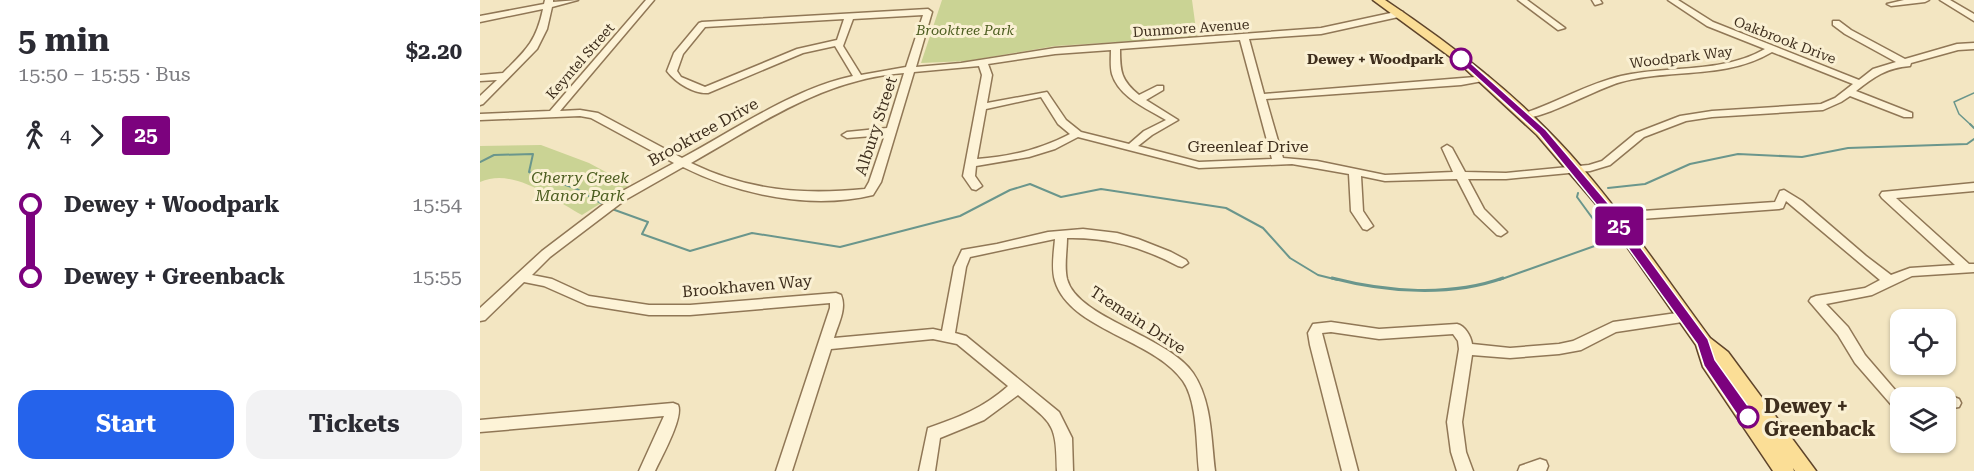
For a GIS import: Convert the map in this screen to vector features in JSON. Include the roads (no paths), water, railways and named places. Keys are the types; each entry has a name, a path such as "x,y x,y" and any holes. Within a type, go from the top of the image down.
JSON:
{"main road":[{"path":"1378,0 1485,78 1526,116 1575,170 1613,217 1704,343 1722,357 1806,471"},
{"path":"1704,343 1709,362 1784,471"}],"street":[{"path":"480,19 548,2 574,0"},
{"name":"Keyntel Street","path":"554,112 650,0"},
{"path":"1522,0 1561,28"},
{"name":"Oakbrook Drive","path":"1672,0 1710,24 1859,83"},
{"path":"1891,4 1925,0"},
{"path":"1944,0 1974,18"},
{"path":"480,102 539,38 548,2"},
{"name":"Albury Street","path":"682,162 717,180 767,193 828,196 869,192 875,182 928,12 850,16"},
{"name":"Dunmore Avenue","path":"983,63 1055,51 1321,32 1400,14"},
{"path":"839,42 812,46 767,59 705,91 678,79 672,71 679,54 702,25 850,16 839,42 840,52 854,67 858,77"},
{"path":"1836,24 1906,64"},
{"path":"1244,38 1278,161"},
{"path":"1115,46 1118,75 1129,91 1173,120 1148,133 1130,148"},
{"name":"Greenleaf Drive","path":"1077,134 1200,165 1278,161 1317,164 1355,174 1385,178 1506,176 1575,170 1606,163 1640,135 1671,121 1712,114 1811,109 1832,104 1875,71 1906,64 1957,47 1974,46"},
{"name":"Woodpark Way","path":"1526,116 1545,110 1581,91 1606,82 1642,74 1734,66 1771,49"},
{"path":"976,186 969,176 987,75 983,63"},
{"name":"Brooktree Drive","path":"480,316 521,277 596,214 682,162 797,99 858,77 911,69 983,63"},
{"path":"480,78 506,76"},
{"path":"1260,97 1461,82 1485,78"},
{"path":"1140,99 1160,88"},
{"path":"1849,92 1908,115"},
{"path":"970,163 1026,156 1059,145 1077,134 1062,122 1044,94 981,107"},
{"path":"480,117 554,112 594,115 682,162"},
{"path":"847,135 891,131"},
{"path":"1447,148 1479,211 1502,232"},
{"path":"1355,174 1357,211 1367,226"},
{"path":"1971,268 1886,195 1974,187"},
{"path":"1613,217 1779,205 1784,194 1806,208 1856,257 1889,280"},
{"path":"948,335 960,267 966,253 1000,250 1061,235 1096,234 1120,238 1182,262"},
{"name":"Tremain Drive","path":"1061,235 1061,280 1072,298 1168,358 1186,375 1197,399 1207,471"},
{"path":"1890,394 1860,359 1843,331 1816,301 1880,288 1889,280 1910,272 1971,268"},
{"name":"Brookhaven Way","path":"521,277 547,282 586,300 649,310 690,310 836,298 837,308 784,471"},
{"path":"1467,349 1510,353 1559,349 1576,346 1613,327 1684,316"},
{"path":"1350,471 1317,345 1315,333 1318,328 1331,327 1379,334 1457,329 1465,340 1467,349 1453,428 1465,471"},
{"path":"826,344 926,334 948,335 966,343 997,372 1046,408 1059,424 1065,451 1065,471"},
{"path":"927,471 933,433 967,423 984,414 1018,386"},
{"path":"480,426 673,409 670,421 647,471"}],"waterway":[{"path":"1971,125 1959,114 1954,102 1974,93"},
{"path":"1971,125 1974,128"},
{"path":"1608,188 1645,184 1690,164 1738,154 1802,157 1848,148 1967,144 1974,139"},
{"path":"480,162 494,155 533,154 529,172 577,189 604,205"},
{"path":"612,209 648,222 642,234 690,251 752,233 840,247 960,216 1010,190 1030,184 1061,197 1101,189 1226,208 1263,228 1290,258 1318,275 1338,280"},
{"path":"1499,280 1603,243 1604,234 1577,197 1578,193"},
{"path":"1332,278 1374,287 1418,290 1462,288 1503,278"}],"place":[{"name":"Dewey + Woodpark","path":"1461,59"},
{"name":"Dewey + Greenback","path":"1748,417"}],"park label":[{"name":"Brooktree Park","path":"965,30"},
{"name":"Cherry Creek Manor Park","path":"580,186"}]}
